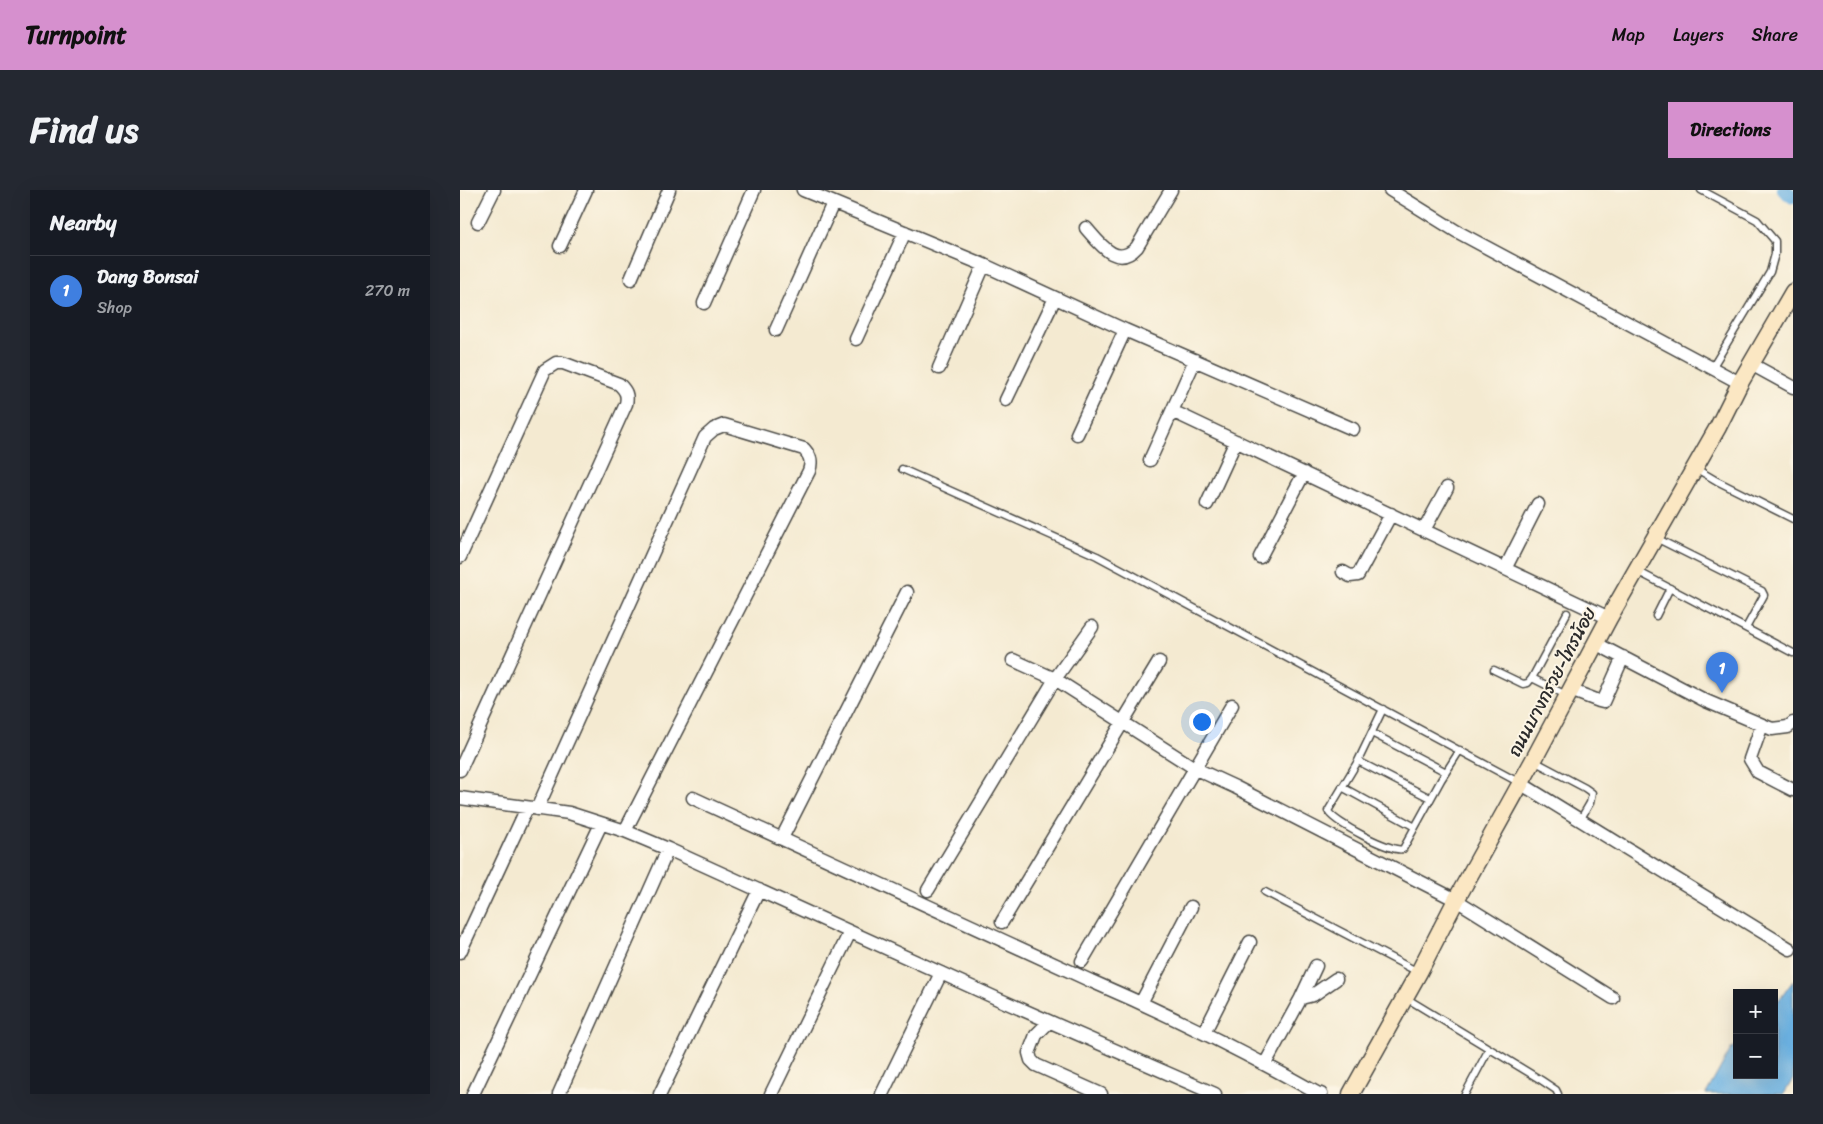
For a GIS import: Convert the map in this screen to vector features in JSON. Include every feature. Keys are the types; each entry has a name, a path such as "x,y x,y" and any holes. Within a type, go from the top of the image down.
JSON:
{"main road":[{"name":"ถนนบางกรวย-ไทรน้อย","path":"1351,1094 1405,998 1595,643 1793,292"}],"street":[{"path":"478,222 494,190"},
{"path":"560,246 586,190"},
{"path":"631,279 669,190"},
{"path":"704,303 754,190"},
{"path":"803,190 984,265 1125,330 1353,429"},
{"path":"1086,228 1102,247 1111,253 1124,257 1130,255 1137,247 1171,190"},
{"path":"1390,190 1456,231 1740,383"},
{"path":"776,330 833,203"},
{"path":"856,340 905,232"},
{"path":"939,368 984,265"},
{"path":"1006,400 1055,298"},
{"path":"1077,434 1125,330"},
{"path":"1150,460 1195,360"},
{"path":"460,557 545,370 556,363 563,364 620,384 627,396 626,404 460,770"},
{"path":"1751,364 1793,387"},
{"path":"1172,411 1609,618"},
{"path":"460,952 532,808 705,437 714,429 724,425 804,449 809,455 811,462 809,471 624,832"},
{"path":"1207,504 1236,441"},
{"path":"1260,557 1304,473"},
{"path":"1424,530 1447,488"},
{"path":"1505,569 1538,504"},
{"path":"1343,572 1350,576 1358,575 1391,514"},
{"path":"782,838 907,592"},
{"path":"928,890 1055,679 1092,627"},
{"path":"1595,643 1706,701 1772,729 1788,727 1793,723"},
{"path":"1569,693 1604,702 1623,657"},
{"path":"1013,660 1055,679 1196,769 1456,900 1613,998"},
{"path":"1002,922 1159,662"},
{"path":"1082,961 1232,705"},
{"path":"1762,724 1750,759 1758,772 1793,790"},
{"path":"1520,784 1790,949"},
{"path":"460,798 569,813 668,849 1049,1022 1215,1094"},
{"path":"693,798 1141,1003 1204,1033 1321,1094"},
{"path":"473,1094 601,824"},
{"path":"559,1094 668,849"},
{"path":"660,1094 759,890"},
{"path":"1141,1003 1191,908"},
{"path":"771,1094 850,932"},
{"path":"1204,1033 1250,942"},
{"path":"1265,1064 1316,966"},
{"path":"882,1094 941,973"},
{"path":"1301,998 1313,995 1336,979"},
{"path":"1049,1022 1036,1034 1029,1053 1031,1060 1036,1065 1101,1094"}],"lane":[{"path":"1700,190 1757,220 1775,241 1775,254 1770,272 1712,368"},
{"path":"1694,468 1793,519"},
{"path":"902,469 1097,556 1520,784"},
{"path":"1655,537 1762,590 1764,595 1746,628"},
{"path":"1636,571 1793,654"},
{"path":"1656,616 1670,588"},
{"path":"1494,670 1523,684 1528,683 1567,613"},
{"path":"1532,678 1569,693"},
{"path":"1383,709 1358,761 1328,812 1334,819 1356,832 1400,850 1403,849 1430,798 1460,750"},
{"path":"1372,732 1446,772"},
{"path":"1358,761 1430,798"},
{"path":"1533,761 1586,788 1592,793 1590,803 1580,820"},
{"path":"1342,787 1415,826"},
{"path":"1265,892 1419,972"},
{"path":"1405,998 1541,1080 1556,1090 1558,1094"},
{"path":"1464,1094 1489,1049"}],"water":[{"path":"1793,981 1793,1079 1784,1094 1706,1094 1733,1048 1733,1079 1778,1079 1778,1002"}],"waterway":[{"path":"1784,190 1793,197"}],"place":[{"name":"Dang Bonsai","path":"1722,693"}]}
